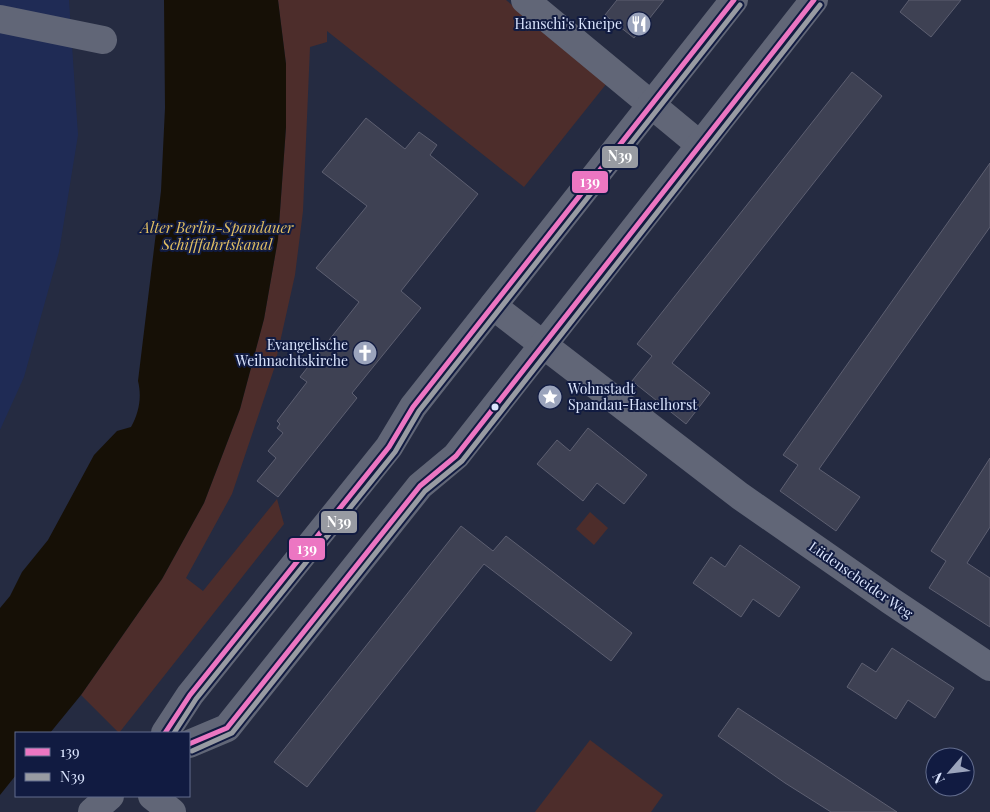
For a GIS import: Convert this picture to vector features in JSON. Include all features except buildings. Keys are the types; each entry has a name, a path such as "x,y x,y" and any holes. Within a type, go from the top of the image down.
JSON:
{"street":[{"path":"525,0 700,145"},
{"path":"166,732 190,695 389,447 413,407 734,0"},
{"path":"190,744 228,728 420,486 456,456 814,0"},
{"path":"0,19 103,40"},
{"name":"Lüdenscheider Weg","path":"493,306 740,496 890,601 990,667"},
{"path":"92,812 109,797"},
{"path":"153,797 172,812"}],"shaded area":[{"path":"0,0 69,0 78,135 59,252 24,377 0,430"},
{"path":"278,0 506,0 607,83 524,187 327,31 327,42 310,47 303,211 295,275 274,369 232,494 186,578 203,591 277,499 284,524 118,732 81,695 162,579 204,503 240,409 264,319 278,239 286,127 286,64"},
{"path":"590,512 608,528 594,545 576,529"},
{"path":"590,740 663,795 651,812 535,812"}],"water":[{"name":"Alter Berlin-Spandauer Schifffahrtskanal","path":"164,0 278,0 286,64 286,127 278,239 264,319 240,409 204,503 162,579 81,695 51,732 15,732 15,776 0,795 0,608 10,596 22,572 48,540 94,455 117,431 131,427 139,405 138,381 161,191 165,108"}],"transit line":[{"name":"139","path":"166,732 190,695 389,447 413,407 734,0"},
{"name":"139","path":"190,744 227,728 420,486 456,456 814,0"},
{"name":"N39","path":"175,732 196,699 395,452 419,411 740,5"},
{"name":"N39","path":"192,751 232,733 425,491 462,461 820,5"}],"place":[{"name":"Hanschi's Kneipe","path":"639,24"},
{"name":"Evangelische Weihnachtskirche","path":"365,353"},
{"name":"Wohnstadt Spandau-Haselhorst","path":"550,397"}]}
